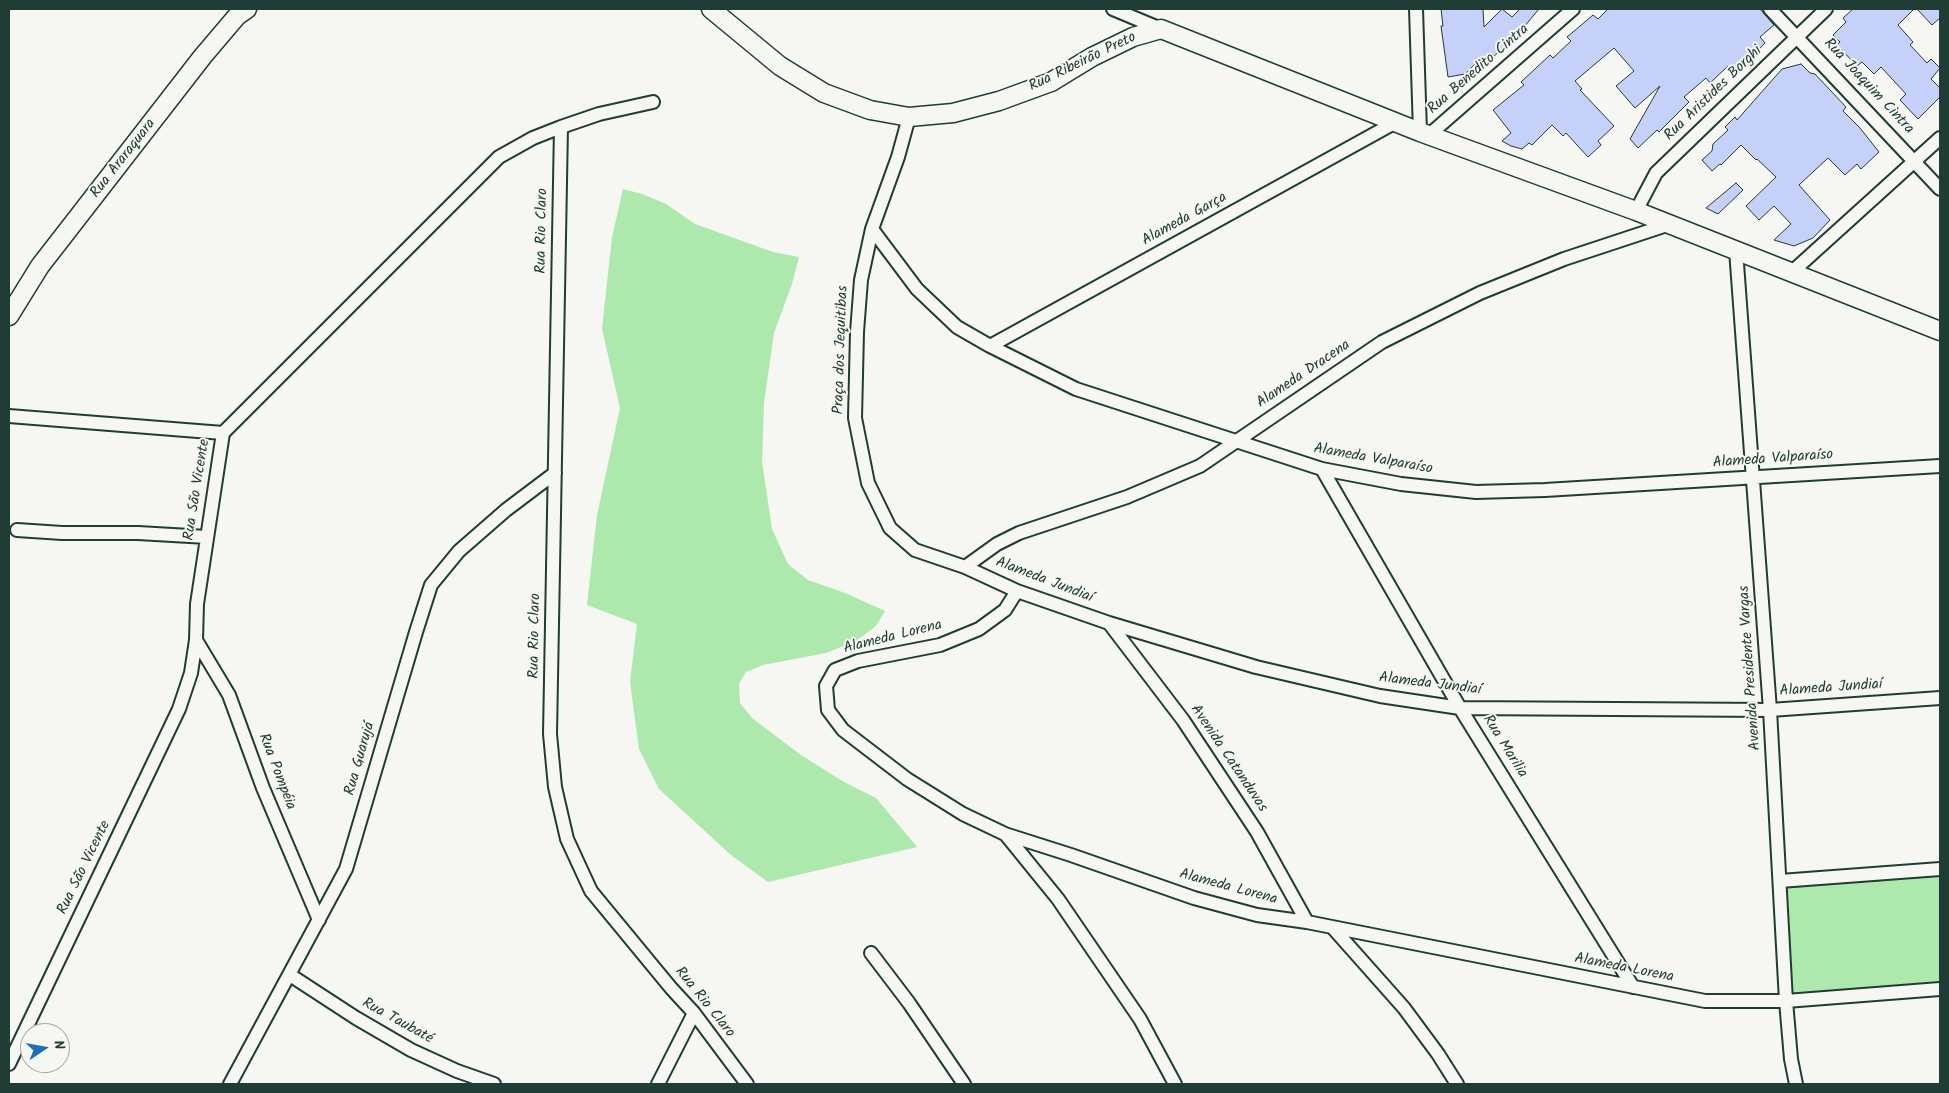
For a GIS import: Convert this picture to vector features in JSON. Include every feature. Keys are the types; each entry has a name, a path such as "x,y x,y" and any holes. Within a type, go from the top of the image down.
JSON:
{"main road":[{"name":"Rua Araraquara","path":"9,316 46,258 204,56 237,16 247,9"},
{"name":"Rua Ribeirão Preto","path":"711,9 780,66 824,93 870,110 909,118 953,113 999,101 1051,82 1092,57 1133,37 1160,29"},
{"path":"1160,29 1424,133 1636,211 1940,330"}],"street":[{"path":"1113,9 1160,29"},
{"path":"1416,9 1424,133"},
{"name":"Rua Benedito Cintra","path":"1424,133 1573,9"},
{"name":"Rua Joaquim Cintra","path":"1770,9 1940,189"},
{"name":"Rua Aristides Borghi","path":"1636,211 1656,172 1826,9"},
{"name":"Rua São Vicente","path":"9,1064 179,709 191,674 196,640 197,604 223,433 499,157 533,138 561,127 599,114 652,102"},
{"name":"Praça dos Jequitibas","path":"909,118 898,157 872,229 861,280 857,332 855,418 868,483 890,528 916,550 965,567"},
{"name":"Alameda Garça","path":"990,346 1396,122"},
{"name":"Rua Rio Claro","path":"561,127 550,734 555,787 567,839 591,891 694,1013 746,1084"},
{"path":"1792,272 1940,138"},
{"name":"Alameda Dracena","path":"965,567 997,544 1019,533 1127,497 1200,466 1382,342 1480,293 1564,258 1670,224"},
{"name":"Alameda Valparaíso","path":"872,229 917,289 957,326 990,346 1076,389 1322,469 1401,484 1476,492 1545,490 1940,466"},
{"name":"Avenida Presidente Vargas","path":"1736,250 1770,710 1786,1001 1791,1059 1796,1084"},
{"path":"9,416 223,433"},
{"name":"Rua Marilia","path":"1322,469 1460,708 1633,987"},
{"name":"Rua Guarujá","path":"230,1084 346,869 431,585 459,551 506,510 555,472"},
{"path":"17,530 207,537"},
{"name":"Alameda Jundiaí","path":"965,567 1017,590 1109,623 1256,667 1380,696 1460,708 1770,710 1940,698"},
{"name":"Alameda Lorena","path":"1017,590 1005,610 980,629 940,645 858,661 835,670 826,686 828,710 843,730 906,779 964,814 1006,834 1194,898 1257,915 1308,922 1705,1001 1786,1001 1940,989"},
{"name":"Avenida Catanduvas","path":"1109,623 1141,663 1188,728 1257,832 1308,922"},
{"name":"Rua Pompéia","path":"196,640 229,695 263,788 319,920"},
{"path":"1006,834 1058,898 1140,1018 1175,1084"},
{"path":"1780,881 1940,869"},
{"path":"1333,928 1404,1008 1438,1054 1457,1084"},
{"path":"871,953 914,1010 964,1084"},
{"name":"Rua Taubaté","path":"290,975 356,1018 411,1050 457,1071 494,1084"},
{"path":"658,1084 694,1013"}],"green space":[{"path":"623,189 642,194 666,204 695,224 773,252 799,257 792,284 774,333 764,403 762,461 772,529 788,564 808,580 845,593 885,611 876,626 856,641 826,653 763,665 746,672 739,684 740,703 752,718 801,755 844,782 876,798 917,847 768,882 731,855 659,789 639,749 630,682 637,624 587,605 597,515 620,408 602,329 612,237"},
{"path":"1940,869 1940,989 1786,1001 1780,881"}],"building":[{"path":"1441,9 1483,9 1484,27 1502,9 1512,17 1520,9 1539,9 1523,28 1481,69 1476,63 1465,74 1448,77 1441,26 1443,26"},
{"path":"1608,9 1760,9 1774,25 1760,37 1765,43 1735,74 1728,66 1710,83 1706,78 1684,97 1689,102 1659,132 1657,130 1638,148 1630,139 1660,86 1635,108 1616,86 1634,71 1614,48 1575,81 1582,89 1580,90 1614,126 1598,141 1601,145 1588,157 1566,133 1563,136 1552,125 1532,145 1529,143 1522,149 1502,141 1511,133 1493,110 1524,85 1521,82 1550,55 1553,58 1571,41 1567,37 1593,15 1598,19"},
{"path":"1853,9 1914,9 1898,25 1913,42 1910,45 1927,63 1931,59 1940,68 1931,79 1940,88 1940,97 1918,119 1900,100 1906,94 1881,67 1874,74 1862,62 1857,66 1837,45 1840,42 1833,35 1846,22 1843,18"},
{"path":"1917,9 1940,9 1940,18 1932,25"},
{"path":"1801,64 1810,73 1815,74 1846,107 1843,111 1860,128 1879,152 1861,169 1857,164 1845,175 1828,158 1799,185 1830,220 1813,238 1794,246 1774,240 1791,224 1774,206 1759,220 1746,206 1776,177 1757,159 1741,145 1721,165 1712,171 1702,160 1712,151 1713,144 1728,130 1725,127 1735,117 1737,120 1782,69"},
{"path":"1736,183 1743,190 1718,214 1706,208"}]}
